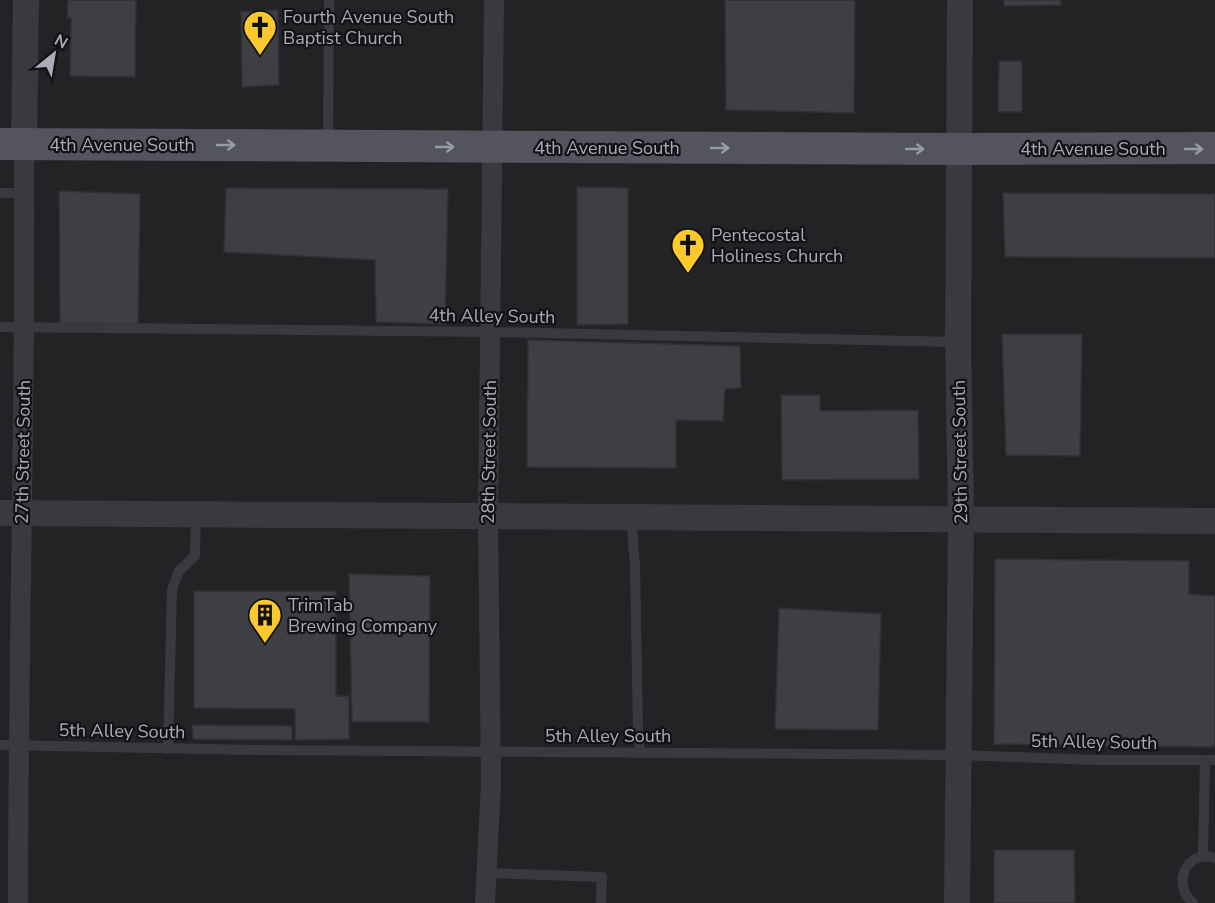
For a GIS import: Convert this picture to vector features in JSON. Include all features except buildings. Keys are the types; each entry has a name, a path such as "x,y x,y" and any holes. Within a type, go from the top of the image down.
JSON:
{"main road":[{"name":"4th Avenue South","path":"12,144 960,149 1215,148"}],"street":[{"name":"27th Street South","path":"18,903 9,746 11,513 25,328 25,193 12,144 26,0"},
{"name":"28th Street South","path":"485,903 491,783 488,516 494,0"},
{"name":"29th Street South","path":"957,903 961,519 958,342 960,0"},
{"path":"11,513 1215,521"}],"lane":[{"path":"328,146 329,0"},
{"path":"0,193 25,193"},
{"name":"4th Alley South","path":"0,327 491,332 958,342"},
{"path":"168,748 172,589 179,571 195,556 196,514"},
{"path":"631,517 635,566 640,753"},
{"name":"5th Alley South","path":"9,746 959,755 1095,760 1210,760"},
{"path":"1203,856 1210,760"},
{"path":"1193,903 1185,895 1181,879 1188,864 1203,856 1215,858"},
{"path":"486,873 602,877 601,903"}],"shaded area":[{"path":"0,0 1215,0 1215,903 0,903"}],"place":[{"name":"Fourth Avenue South Baptist Church","path":"260,56"},
{"name":"Pentecostal Holiness Church","path":"688,274"},
{"name":"TrimTab Brewing Company","path":"265,644"}]}
